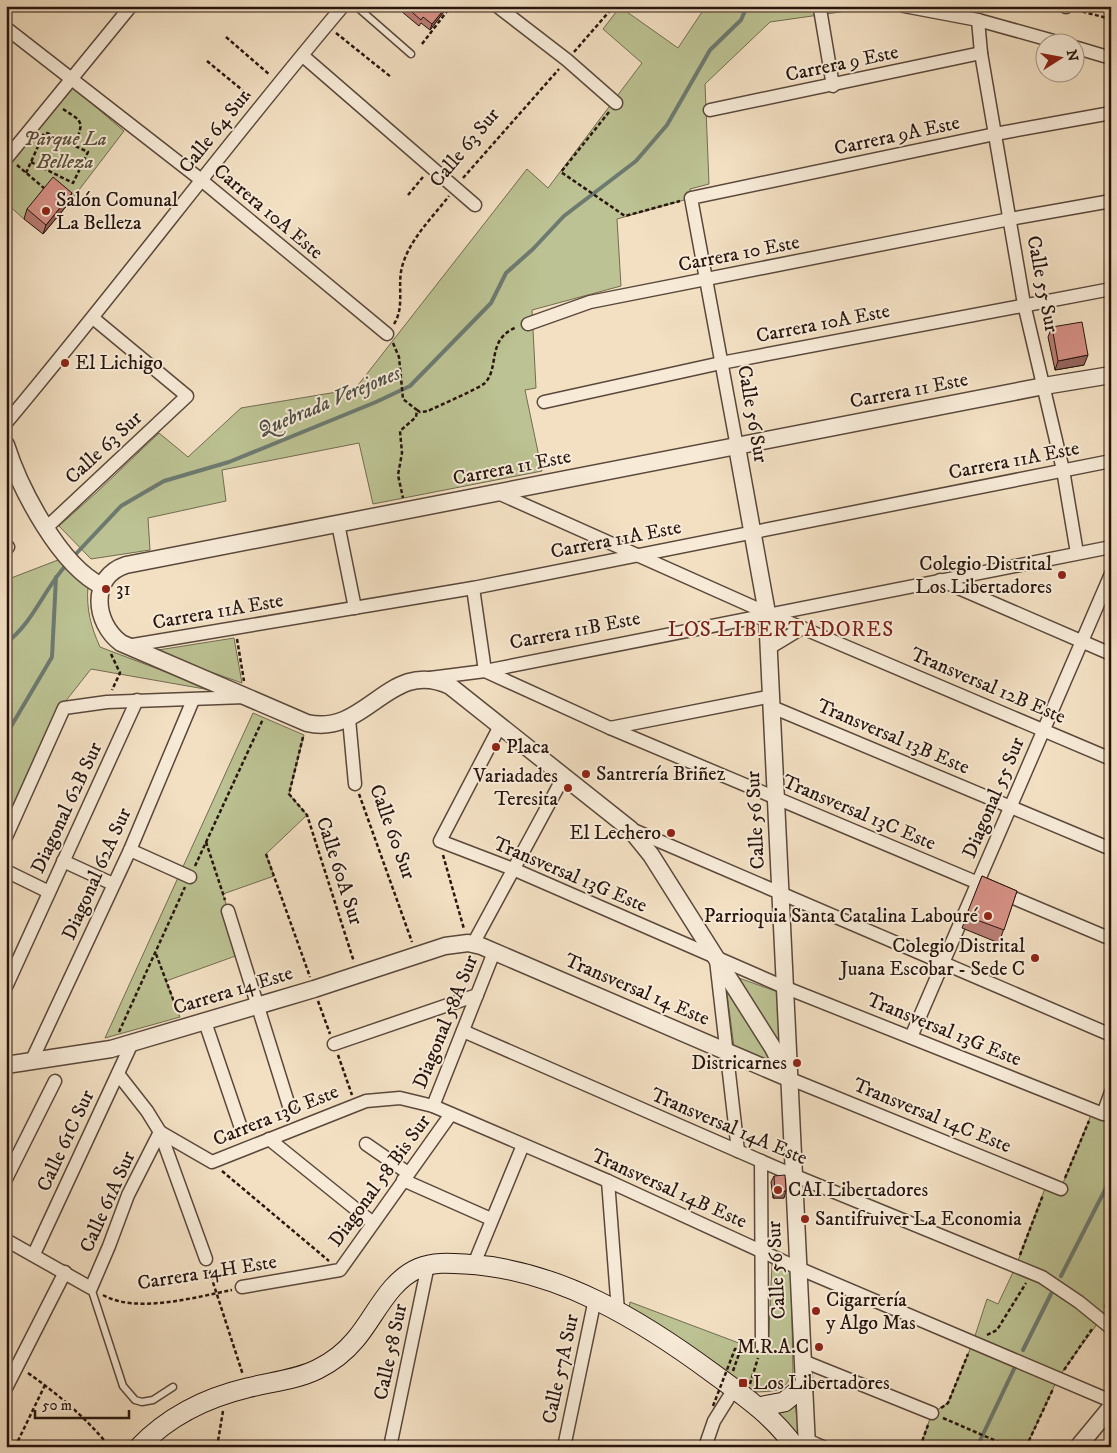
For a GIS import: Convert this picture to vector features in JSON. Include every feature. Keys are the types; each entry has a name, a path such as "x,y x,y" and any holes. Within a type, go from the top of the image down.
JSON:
{"main road":[{"path":"139,1447 164,1424 179,1414 227,1394 299,1376 328,1363 355,1340 396,1285 415,1270 428,1265 474,1264 521,1274 595,1299 618,1311 653,1331 742,1394 779,1427 813,1446"},
{"path":"742,1394 784,1402 804,1386"}],"street":[{"path":"9,160 71,78 131,6"},
{"name":"Calle 64 Sur","path":"6,423 94,318 200,179 278,82 303,56 342,6"},
{"path":"497,6 567,60 616,103"},
{"path":"904,6 978,20 1034,36"},
{"path":"820,9 833,86"},
{"name":"Calle 55 Sur","path":"978,20 981,53 1024,304 1063,470 1077,553"},
{"name":"Carrera 10A Este","path":"6,28 200,179 387,334"},
{"path":"1084,51 1111,58"},
{"name":"Carrera 9 Este","path":"710,110 833,86 981,53"},
{"path":"303,56 475,205"},
{"name":"Carrera 9A Este","path":"691,198 995,134 1111,113"},
{"name":"Calle 56 Sur","path":"691,198 767,613 804,1386 813,1446"},
{"name":"Carrera 10 Este","path":"528,324 590,302 1010,219 1111,201"},
{"name":"Carrera 10A Este","path":"544,402 721,363 1111,289"},
{"name":"Calle 63 Sur","path":"46,528 187,396 94,318"},
{"name":"Carrera 11 Este","path":"102,586 113,571 126,565 1044,386 1111,375"},
{"path":"6,445 18,475 55,543 76,568 92,582 102,586"},
{"name":"Carrera 11A Este","path":"128,646 473,588 1111,460"},
{"name":"Transversal 12B Este","path":"498,493 767,613 1111,759"},
{"path":"338,524 355,608"},
{"name":"Carrera 11B Este","path":"102,586 99,598 102,620 114,638 128,646 307,723 324,725 349,719 400,685 412,680 485,671 767,613 1111,547"},
{"name":"Diagonal 55 Sur","path":"911,1037 1111,574"},
{"path":"940,580 1111,654"},
{"path":"473,588 485,671"},
{"path":"769,648 802,628"},
{"name":"Transversal 13C Este","path":"485,671 610,728 1111,939"},
{"path":"430,678 450,686 630,828 651,855 716,957 773,1048 788,1078"},
{"path":"6,837 64,708 137,700 193,700 247,697"},
{"name":"Diagonal 62B Sur","path":"6,987 137,700"},
{"name":"Diagonal 62A Sur","path":"31,1062 130,850 193,700"},
{"path":"610,728 772,701"},
{"name":"Transversal 13B Este","path":"772,701 1111,848"},
{"name":"Calle 60 Sur","path":"349,719 355,784"},
{"path":"440,841 500,726"},
{"path":"470,943 564,776"},
{"path":"630,828 1111,1035"},
{"name":"Transversal 13G Este","path":"440,841 513,869 784,987 1098,1112"},
{"path":"130,850 190,878"},
{"path":"63,861 114,884"},
{"path":"6,871 49,892"},
{"path":"228,911 289,1106"},
{"name":"Carrera 14 Este","path":"6,1065 132,1043 257,1006 445,946 470,943"},
{"name":"Transversal 14 Este","path":"470,943 788,1078"},
{"name":"Diagonal 58A Sur","path":"433,1106 494,952"},
{"path":"716,957 738,1151"},
{"path":"334,1044 477,995"},
{"path":"205,1022 240,1128"},
{"name":"Transversal 14A Este","path":"463,1031 761,1161 1032,1273 1053,1283 1111,1328"},
{"name":"Calle 61C Sur","path":"34,1254 132,1043"},
{"name":"Calle 61A Sur","path":"118,1074 147,1111 160,1132 206,1259"},
{"name":"Transversal 14C Este","path":"788,1078 1061,1189"},
{"path":"6,1179 55,1081"},
{"path":"1098,1112 1111,1092"},
{"name":"Carrera 13C Este","path":"212,1162 355,1105 377,1099 412,1099 433,1106"},
{"name":"Transversal 14B Este","path":"433,1106 608,1181 798,1268 1111,1401"},
{"name":"Diagonal 58 Bis Sur","path":"340,1270 451,1114"},
{"name":"Calle 61A Sur","path":"160,1132 212,1162"},
{"name":"Calle 61A Sur","path":"91,1288 128,1195 160,1132"},
{"path":"269,1139 373,1223"},
{"path":"366,1144 406,1177 491,1219"},
{"path":"474,1264 523,1145"},
{"path":"761,1161 762,1347"},
{"path":"608,1181 618,1311"},
{"path":"6,1255 9,1242 34,1254 91,1288"},
{"name":"Calle 58 Sur","path":"390,1447 428,1265"},
{"name":"Carrera 14H Este","path":"242,1288 340,1270"},
{"path":"6,1388 65,1272"},
{"name":"Calle 57A Sur","path":"564,1447 595,1299"},
{"path":"803,1361 932,1413"},
{"path":"705,1447 714,1421 742,1394"},
{"path":"1078,1447 1111,1408"}],"lane":[{"path":"356,6 411,54"},
{"path":"91,1288 123,1386 135,1400 142,1402 153,1400 173,1387"}],"path":[{"path":"422,44 451,6"},
{"name":"Calle 63 Sur","path":"387,334 396,321 401,301 400,276 406,255 455,188 614,6"},
{"path":"1066,7 1111,20"},
{"path":"326,26 391,78"},
{"path":"226,37 278,82"},
{"path":"207,61 261,105"},
{"path":"616,103 561,172 625,216 691,198"},
{"path":"57,105 80,122 82,129 76,146"},
{"path":"26,172 49,123"},
{"path":"31,162 73,183 88,152 45,132"},
{"path":"9,160 46,190"},
{"path":"408,195 430,168"},
{"path":"387,334 394,344 399,358 403,399 420,412 429,410 484,383 490,373 493,356 504,335 514,328 528,324"},
{"path":"402,510 403,495 398,475 402,453 400,431 416,417 417,410"},
{"path":"234,628 247,697"},
{"path":"107,702 120,673 110,652"},
{"name":"Calle 60A Sur","path":"307,723 289,794 307,815 358,974"},
{"name":"Calle 60 Sur","path":"355,784 417,955"},
{"path":"440,841 470,943"},
{"path":"206,842 228,911"},
{"path":"155,953 184,1028"},
{"path":"1061,1189 1098,1112"},
{"path":"212,1162 340,1270"},
{"path":"1016,1266 1047,1183"},
{"path":"206,1259 247,1388"},
{"path":"920,1447 932,1413 948,1403 973,1342 997,1330 1032,1273"},
{"name":"Carrera 14H Este","path":"91,1288 111,1299 128,1303 145,1303 242,1288"},
{"path":"1026,1447 1058,1378 1099,1319 1111,1295"},
{"path":"742,1394 762,1347"},
{"path":"714,1406 735,1349 740,1351 742,1394"},
{"path":"18,1366 64,1399 91,1424 110,1447"},
{"path":"15,1447 45,1385"},
{"path":"217,1447 227,1394"},
{"path":"932,1413 1010,1447"}],"green space":[{"path":"706,6 869,6 868,8 770,22 705,84 709,184 690,189 691,198 617,219 621,286 532,310 536,388 525,390 542,471 373,504 359,443 222,470 226,501 148,518 150,550 91,559 59,526 159,433 188,457 241,408 355,389 527,169 548,188 642,63 603,29 620,7 678,48"},
{"name":"Parque La Belleza","path":"71,86 124,131 69,203 49,187 24,219 6,203 6,170"},
{"path":"58,560 88,586 90,618 100,647 216,691 91,669 57,712 6,829 6,580"},
{"path":"234,638 242,683 152,651"},
{"path":"253,713 304,735 289,794 307,815 266,854 274,876 223,894 241,954 166,981 180,1017 105,1038"},
{"path":"736,977 778,992 782,1050"},
{"path":"726,986 779,1066 734,1047"},
{"path":"1111,1092 1111,1305 1058,1378 1026,1447 920,1447 932,1413 948,1403 973,1342 987,1299 998,1304 1016,1266 1047,1183 1061,1188 1093,1110 1103,1114"},
{"path":"772,1263 791,1270 793,1372 783,1387 774,1391 756,1392 629,1308 630,1302 768,1354"},
{"path":"795,1404 801,1447 778,1412"}],"building":[{"path":"405,6 446,7 432,24 423,17 421,20"},
{"name":"Salón Comunal La Belleza","path":"53,177 72,193 46,225 27,209"},
{"path":"1082,322 1088,355 1058,361 1052,327"},
{"name":"Parrioquia Santa Catalina Labouré","path":"982,876 1017,891 1004,930 966,916"},
{"path":"785,1175 786,1191 775,1192 774,1176"}],"waterway":[{"name":"Quebrada Verejones","path":"73,557 121,506 164,481 229,462 376,402 410,386 491,303 506,273 533,249 564,216 636,161 667,125 710,50 741,20 747,6"},
{"name":"Quebrada Verejones","path":"6,643 24,626 67,564"},
{"path":"6,735 52,657 56,577"},
{"path":"1061,1276 1111,1178"},
{"path":"1023,1350 1051,1294"},
{"path":"977,1447 1014,1369"}],"place":[{"name":"Salón Comunal La Belleza","path":"46,211"},
{"name":"El Lichigo","path":"65,363"},
{"name":"Colegio Distrital Los Libertadores","path":"1062,575"},
{"name":"31","path":"106,589"},
{"name":"Placa","path":"496,747"},
{"name":"Santrería Briñez","path":"586,774"},
{"name":"Variadades Teresita","path":"568,788"},
{"name":"El Lechero","path":"671,833"},
{"name":"Parrioquia Santa Catalina Labouré","path":"988,916"},
{"name":"Colegio Distrital Juana Escobar - Sede C","path":"1035,958"},
{"name":"Districarnes","path":"797,1063"},
{"name":"CAI Libertadores","path":"778,1190"},
{"name":"Santifruiver La Economia","path":"805,1219"},
{"name":"Cigarrería y Algo Mas","path":"816,1311"},
{"name":"M.R.A.C","path":"819,1347"},
{"name":"Los Libertadores","path":"743,1383"}],"district":[{"name":"LOS LIBERTADORES","path":"781,630"}]}
